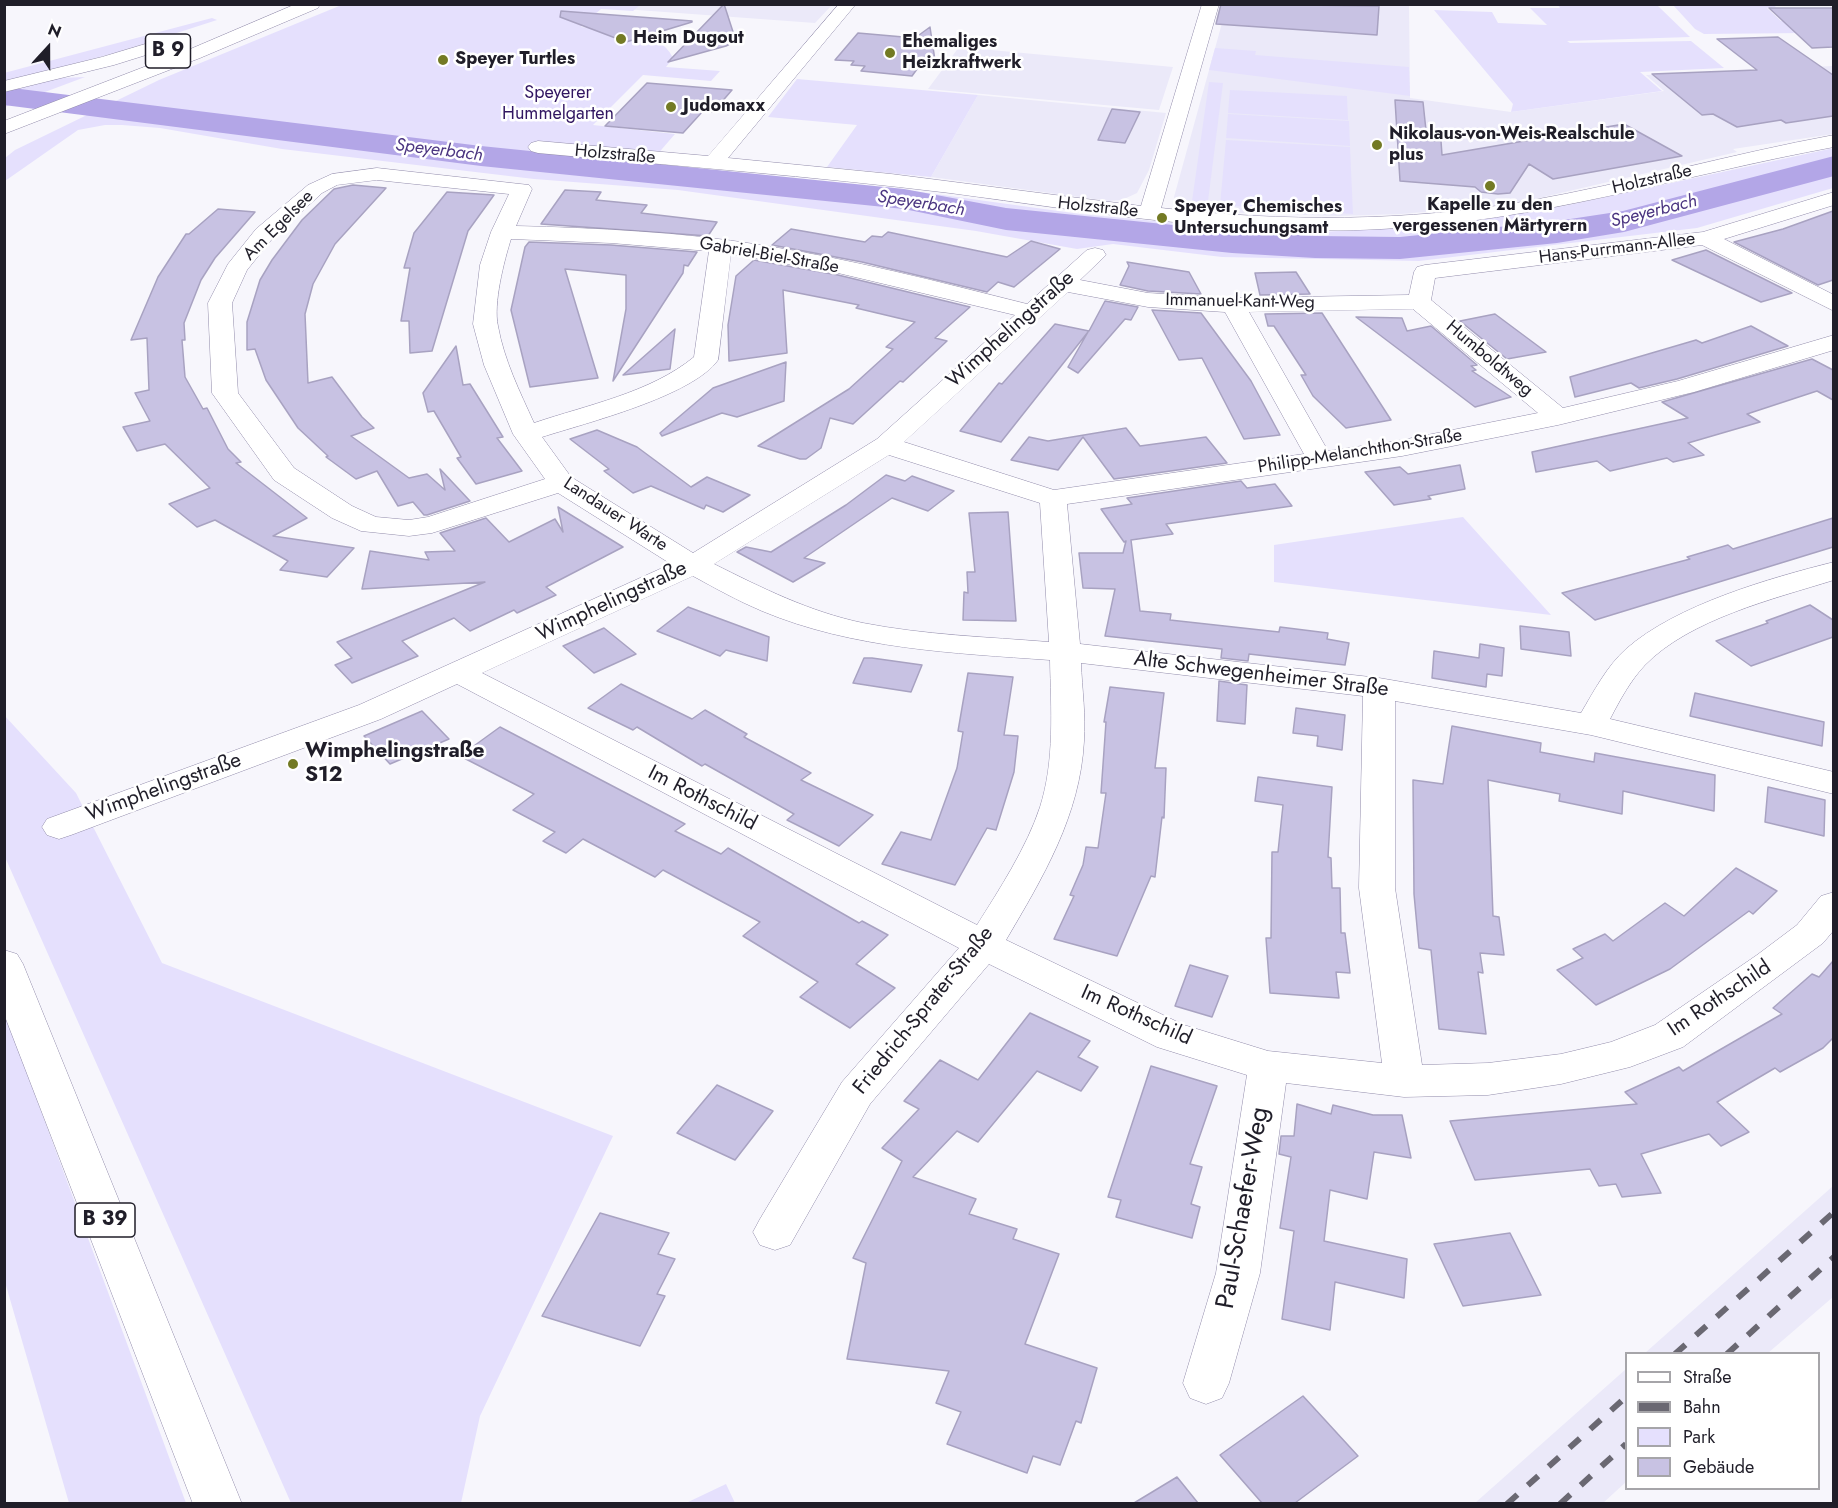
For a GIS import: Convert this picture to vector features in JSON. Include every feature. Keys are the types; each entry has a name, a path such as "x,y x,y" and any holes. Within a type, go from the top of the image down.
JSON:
{"main road":[{"name":"B 9","path":"7,119 283,4"},
{"name":"B 9","path":"7,119 42,119 312,4"},
{"path":"712,164 848,4"},
{"path":"1149,214 1211,4"},
{"path":"4,87 108,62 252,18"},
{"path":"4,145 42,119"},
{"name":"Holzstraße","path":"538,147 892,180 1149,214 1308,224 1355,224 1466,215 1550,203 1785,149 1833,141"},
{"name":"Am Egelsee","path":"522,189 377,174 332,180 315,189 264,234 236,269 220,303 225,393 284,474 342,512 372,525 409,528 432,525 561,483"},
{"name":"Landauer Warte","path":"522,189 502,232 491,266 485,324 496,365 526,434 561,483 693,565"},
{"name":"Hans-Purrmann-Allee","path":"1419,302 1425,272 1705,238 1833,198"},
{"name":"Gabriel-Biel-Straße","path":"502,232 639,238 721,246 801,259 1031,312"},
{"path":"1705,238 1833,304"},
{"path":"526,434 645,395 683,379 706,360 721,246"},
{"name":"Wimphelingstraße","path":"59,827 370,712 693,565 886,445 1095,255"},
{"name":"Immanuel-Kant-Weg","path":"1063,284 1148,300 1233,305 1419,302"},
{"name":"Humboldtweg","path":"1419,302 1558,417"},
{"path":"1233,305 1320,459"},
{"name":"Philipp-Melanchthon-Straße","path":"886,445 1053,498 1402,448 1558,417 1685,387 1833,342"},
{"name":"Friedrich-Sprater-Straße","path":"775,1232 856,1093 984,945 1027,874 1057,807 1068,741 1065,652 1053,498"},
{"name":"Alte Schwegenheimer Straße","path":"693,565 773,605 857,631 928,642 1065,652 1379,688 1591,725 1833,783"},
{"path":"1591,725 1613,685 1636,656 1663,637 1747,598 1833,571"},
{"name":"Im Rothschild","path":"457,672 984,945 1171,1036 1268,1066 1404,1081 1488,1079 1562,1069 1616,1056 1669,1036 1810,934 1833,905"},
{"path":"1379,688 1377,888 1404,1081"},
{"name":"B 39","path":"4,964 218,1503"},
{"name":"Paul-Schaefer-Weg","path":"1206,1383 1238,1273 1268,1066"}],"shaded area":[{"path":"613,4 832,5 815,23 610,8"},
{"path":"1227,5 1409,5 1410,98 1511,112 1664,91 1646,75 1833,66 1833,134 1733,149 1737,152 1522,202 1484,207 1401,214 1339,216 1187,211 1176,204 1174,197"},
{"path":"959,47 1173,67 1159,110 928,89"},
{"path":"978,95 1166,113 1149,170 1137,193 1122,200 1109,201 931,177"},
{"path":"1833,1186 1833,1297 1769,1352 1646,1352"},
{"path":"1625,1370 1625,1483 1603,1503 1475,1503"}],"green space":[{"name":"Speyerer Hummelgarten","path":"344,4 640,5 633,11 601,9 581,27 633,32 657,40 673,58 666,67 720,71 711,81 643,75 593,125 675,134 649,164 899,189 1080,214 1219,227 1323,232 1424,225 1564,206 1834,148 1833,188 1697,228 1419,261 1222,257 1113,244 1077,249 976,231 678,190 534,179 282,149 160,128 122,125 105,125 78,130 5,181 5,158 15,150 159,80"},
{"path":"1558,5 1657,5 1690,37 1567,41 1570,43 1691,41 1724,68 1640,72 1662,91 1511,112 1513,104 1434,10 1492,12 1498,23 1547,25 1530,8 1560,8"},
{"path":"1673,5 1773,5 1776,7 1767,8 1781,21 1791,21 1805,33 1704,34 1695,29"},
{"path":"212,18 217,20 118,52 5,82 4,73"},
{"path":"1215,48 1256,51 1255,55 1409,67 1410,96 1209,70"},
{"path":"85,77 5,107 5,92 60,78"},
{"path":"797,79 978,95 931,177 827,167 857,125 768,117"},
{"path":"1209,82 1223,83 1207,209 1191,208"},
{"path":"1230,90 1347,96 1348,120 1228,113"},
{"path":"1228,114 1349,121 1350,146 1226,138"},
{"path":"1226,140 1350,147 1353,214 1220,205"},
{"path":"1463,517 1551,615 1274,582 1274,545"},
{"path":"4,715 76,793 162,963 613,1136 480,1416 461,1503 291,1503 5,857"},
{"path":"4,1011 186,1503 69,1503 5,1282"},
{"path":"726,1484 735,1503 686,1503"}],"building":[{"path":"724,4 736,41 726,46 668,62"},
{"path":"1221,4 1379,6 1377,35 1216,24"},
{"path":"1769,8 1833,8 1833,47 1812,48"},
{"path":"561,11 692,22 626,42 560,17"},
{"name":"Ehemaliges Heizkraftwerk","path":"930,27 936,67 920,65 912,76 861,71 865,66 851,65 854,61 835,60 858,33 915,38"},
{"path":"1778,37 1833,75 1833,116 1786,123 1781,120 1737,127 1713,114 1702,115 1652,74 1757,70 1717,39"},
{"name":"Judomaxx","path":"647,83 732,90 713,112 703,111 683,133 605,126"},
{"path":"1395,100 1423,102 1427,140 1441,141 1442,155 1624,124 1682,156 1553,179 1529,164 1510,193 1498,194 1481,192 1475,187 1400,181"},
{"path":"1112,109 1140,112 1125,143 1098,140"},
{"path":"353,185 386,188 335,244 313,284 305,314 308,383 332,377 362,417 374,428 351,436 409,478 427,474 445,490 440,469 470,501 427,515 424,515 413,502 398,506 377,471 356,479 326,457 328,456 298,428 266,380 255,349 247,350 247,322 260,280 272,260 302,220 334,189"},
{"path":"565,190 601,192 596,200 647,205 641,213 717,222 708,236 541,224"},
{"path":"447,192 494,195 468,231 432,351 410,353 409,321 401,321 410,268 404,268 414,233"},
{"path":"218,209 255,212 215,258 201,280 184,323 185,340 182,340 185,377 203,409 207,408 228,449 241,462 236,463 307,518 273,536 354,548 327,577 280,570 288,561 215,520 197,527 169,504 210,488 165,444 137,451 123,427 150,421 135,393 149,390 147,338 131,340 158,277 186,234 189,234"},
{"path":"1833,211 1833,280 1818,285 1734,242 1783,229"},
{"path":"791,229 865,242 872,236 882,237 888,232 1007,257 1031,241 1060,249 1014,287 998,282 987,292 862,262 772,245"},
{"path":"529,242 611,245 697,252 688,266 684,265 683,273 613,381 626,309 626,275 565,269 598,378 530,387 511,310 525,247"},
{"path":"1706,250 1792,293 1761,302 1672,260"},
{"path":"754,260 838,275 970,307 935,338 947,341 903,382 900,381 853,424 830,418 821,448 806,459 800,459 758,446 849,389 893,349 886,347 915,322 856,308 859,305 783,290 787,353 729,361 728,325 736,276"},
{"path":"1127,262 1189,272 1201,294 1148,291 1120,285 1129,266"},
{"path":"1296,272 1310,294 1260,295 1255,273"},
{"path":"1105,301 1138,307 1131,320 1125,319 1078,373 1068,367 1088,332 1001,442 960,431 999,383 1002,384 1055,324 1089,331"},
{"path":"1152,310 1201,313 1251,381 1280,435 1244,439 1202,358 1179,360"},
{"path":"1322,313 1391,420 1346,428 1313,396 1301,375 1306,375 1274,326 1268,326 1265,314"},
{"path":"1495,314 1546,352 1507,359 1460,321"},
{"path":"1356,317 1402,318 1407,331 1431,326 1477,365 1471,366 1476,370 1472,371 1511,397 1475,407"},
{"path":"1751,326 1788,346 1677,379 1639,388 1631,383 1575,397 1570,377 1696,340 1702,343"},
{"path":"675,329 670,369 623,375"},
{"path":"456,346 463,385 470,384 503,437 497,438 522,471 476,484 457,458 461,457 434,411 428,412 423,393"},
{"path":"1812,359 1833,370 1833,400 1817,391 1747,414 1760,422 1688,443 1704,455 1673,462 1667,458 1610,471 1597,461 1536,472 1532,452 1688,418 1662,402"},
{"path":"786,362 784,401 737,417 722,413 662,436 660,433 713,388"},
{"path":"1126,428 1140,446 1206,437 1227,463 1114,479 1083,437 1058,470 1011,460 1029,437 1048,441"},
{"path":"597,430 637,447 691,487 707,477 750,495 723,512 706,505 704,509 651,486 633,493 604,471 609,469 570,439"},
{"path":"1460,465 1465,489 1428,496 1431,499 1394,505 1365,472 1400,467 1408,474"},
{"path":"886,475 905,481 912,476 954,491 928,511 892,498 804,558 825,563 793,582 737,552 746,547 771,552 846,505"},
{"path":"1241,481 1247,488 1275,484 1292,506 1166,524 1173,534 1131,540 1140,611 1171,614 1170,620 1279,632 1280,627 1328,633 1327,639 1349,643 1345,665 1249,654 1248,661 1221,658 1222,649 1105,636 1115,589 1083,588 1079,553 1123,553 1126,541 1124,542 1101,509 1132,504 1127,498"},
{"path":"558,507 623,547 546,587 556,595 517,613 514,610 470,631 454,618 402,641 418,656 352,683 335,665 352,658 337,642 485,582 362,589 370,551 429,560 425,552 455,551 440,533 486,518 509,542 555,519 563,532"},
{"path":"1008,512 1016,621 963,620 964,592 968,593 967,572 975,572 969,513"},
{"path":"1833,518 1833,547 1595,620 1562,593 1690,559 1687,557 1728,545 1733,549"},
{"path":"1810,605 1833,620 1833,637 1751,666 1716,641 1768,623 1766,621"},
{"path":"688,607 769,637 767,661 726,650 720,656 657,631"},
{"path":"1520,626 1569,632 1571,656 1521,649"},
{"path":"604,628 636,654 594,673 563,646"},
{"path":"1480,644 1504,648 1502,676 1487,674 1486,687 1432,678 1434,651 1479,658"},
{"path":"864,658 922,665 911,692 853,683"},
{"path":"968,673 1013,677 1004,735 1018,736 1014,772 996,830 987,828 955,885 882,864 901,832 931,840 957,768 963,732 958,731"},
{"path":"1219,681 1247,685 1245,724 1217,721"},
{"path":"621,684 692,719 705,710 747,734 744,737 811,773 801,780 873,815 839,846 787,820 794,814 705,764 702,766 637,727 633,730 588,708"},
{"path":"1110,687 1164,693 1155,768 1166,768 1164,818 1162,817 1155,877 1151,876 1117,956 1054,939 1074,896 1070,895 1083,865 1086,847 1098,848 1106,793 1101,793 1106,722 1104,722"},
{"path":"1695,693 1824,722 1822,746 1690,716"},
{"path":"1296,708 1345,715 1342,750 1317,746 1318,736 1293,733"},
{"path":"422,711 449,739 390,764 364,736"},
{"path":"1452,726 1541,743 1540,752 1594,762 1595,753 1715,775 1714,811 1623,791 1622,814 1559,801 1560,794 1488,780 1493,916 1499,917 1504,955 1480,953 1483,973 1478,972 1486,1034 1439,1029 1431,950 1419,948 1414,894 1413,780 1443,784"},
{"path":"500,727 685,824 675,831 721,854 728,848 859,923 862,921 888,935 856,964 895,988 850,1028 800,997 818,982 743,936 760,922 663,870 655,877 583,839 566,853 543,841 555,832 513,810 534,794 460,756"},
{"path":"1258,777 1332,787 1328,857 1331,858 1332,888 1340,888 1341,933 1345,933 1350,973 1336,972 1339,998 1270,993 1266,938 1271,938 1272,852 1278,852 1283,805 1255,801"},
{"path":"1768,787 1825,800 1824,836 1765,822"},
{"path":"1736,868 1777,891 1753,914 1749,911 1670,969 1596,1005 1557,970 1583,958 1573,949 1605,934 1613,941 1665,903 1684,916"},
{"path":"1833,961 1833,1038 1823,1048 1780,1072 1775,1068 1717,1102 1749,1132 1721,1146 1709,1134 1641,1154 1661,1193 1622,1197 1616,1184 1599,1186 1590,1169 1475,1180 1450,1121 1637,1104 1625,1092 1679,1067 1683,1071 1782,1014 1773,1008 1812,974 1819,977"},
{"path":"1190,965 1228,976 1212,1017 1175,1006"},
{"path":"1030,1013 1090,1041 1078,1057 1098,1067 1081,1091 1037,1071 978,1142 957,1131 913,1177 976,1199 969,1214 1017,1229 1013,1239 1059,1254 1025,1344 1097,1368 1081,1423 1076,1421 1060,1465 1033,1456 1027,1473 947,1444 961,1412 936,1403 949,1371 847,1359 866,1263 853,1258 902,1161 882,1148 919,1109 904,1101 940,1060 978,1080"},
{"path":"1151,1066 1217,1086 1190,1164 1202,1167 1191,1204 1200,1207 1192,1238 1116,1217 1121,1200 1108,1197"},
{"path":"717,1085 773,1111 735,1160 677,1133"},
{"path":"1297,1104 1331,1114 1333,1105 1373,1115 1402,1115 1411,1158 1374,1152 1367,1199 1330,1190 1324,1241 1407,1259 1404,1298 1335,1282 1330,1330 1282,1319 1294,1231 1280,1228 1291,1157 1279,1154 1281,1136 1294,1136"},
{"path":"600,1213 669,1233 658,1254 675,1259 657,1294 665,1296 640,1346 542,1316"},
{"path":"1510,1233 1541,1295 1463,1306 1434,1244"},
{"path":"1303,1396 1358,1456 1295,1503 1262,1503 1220,1455"},
{"path":"1177,1477 1198,1503 1134,1503"}],"waterway":[{"name":"Speyerbach","path":"4,96 481,156 904,199 1006,219 1232,242 1315,247 1400,248 1557,232 1624,221 1834,166"}],"railway":[{"path":"1677,1352 1834,1212"},
{"path":"1729,1352 1834,1257"},
{"path":"1507,1504 1625,1398"},
{"path":"1560,1504 1625,1445"}],"place":[{"name":"Heim Dugout","path":"621,39"},
{"name":"Ehemaliges Heizkraftwerk","path":"890,53"},
{"name":"Speyer Turtles","path":"443,60"},
{"name":"Judomaxx","path":"671,107"},
{"name":"Nikolaus-von-Weis-Realschule plus","path":"1377,145"},
{"name":"Kapelle zu den vergessenen Märtyrern","path":"1490,186"},
{"name":"Speyer, Chemisches Untersuchungsamt","path":"1162,218"},
{"name":"Wimphelingstraße S12","path":"293,764"}]}
